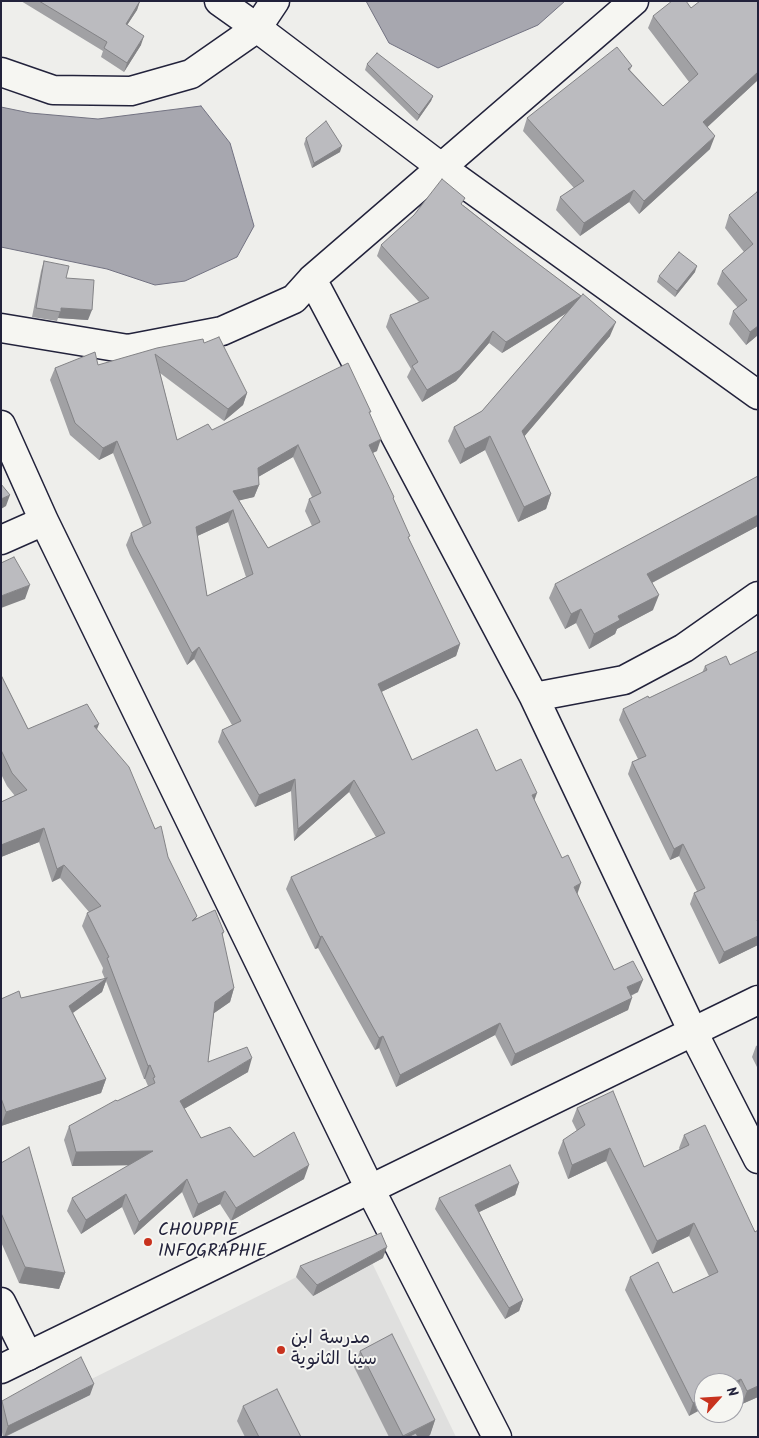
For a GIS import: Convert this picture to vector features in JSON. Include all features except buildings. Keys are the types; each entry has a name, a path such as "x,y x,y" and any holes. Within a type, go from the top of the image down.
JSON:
{"street":[{"path":"219,1 258,28 441,167 758,395"},
{"path":"1,72 53,90 130,91 191,74 258,28 275,1"},
{"path":"1,328 128,348 222,331 294,299 312,279 634,1"},
{"path":"312,279 534,696 693,1032 758,1159"},
{"path":"1,425 44,521 370,1189 496,1437"},
{"path":"1,540 44,521"},
{"path":"534,696 624,680 684,648 758,596"},
{"path":"1,1369 758,1000"},
{"path":"1,1302 28,1356"}],"shaded area":[{"path":"366,1 565,1 538,25 438,68 389,43"},
{"path":"201,106 230,143 254,226 237,257 185,281 155,285 107,269 1,247 1,107 30,113 98,119"},
{"name":"مدرسة ابن سينا الثانوية","path":"363,1244 456,1437 1,1437 1,1424"}],"place":[{"name":"CHOUPPIE INFOGRAPHIE","path":"148,1242"},
{"name":"مدرسة ابن سينا الثانوية","path":"281,1350"}]}
